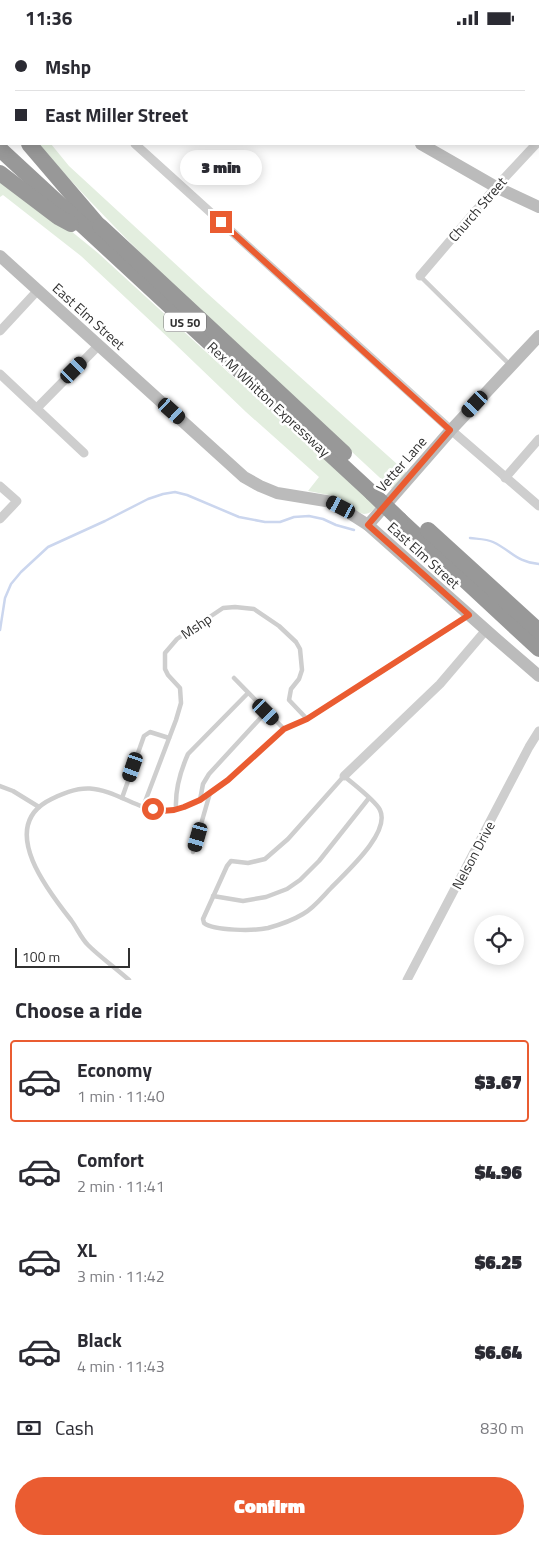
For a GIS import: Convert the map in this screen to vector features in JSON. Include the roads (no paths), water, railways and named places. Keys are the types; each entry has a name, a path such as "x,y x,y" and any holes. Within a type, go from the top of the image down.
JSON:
{"highway":[{"name":"Rex M Whitton Expressway","path":"11,145 96,230 375,489 539,631"},
{"path":"30,145 96,230"},
{"name":"Rex M Whitton Expressway","path":"0,149 96,230"},
{"path":"0,173 58,217 96,230"},
{"name":"Rex M Whitton Expressway","path":"404,515 539,649"}],"street":[{"path":"136,145 450,430 539,506"},
{"path":"423,145 496,187 539,207"},
{"name":"Church Street","path":"420,276 496,187 535,145"},
{"name":"East Elm Street","path":"0,256 244,477 260,487 277,493 332,502 368,525 539,676"},
{"path":"0,331 38,290"},
{"name":"Vetter Lane","path":"368,525 450,430 539,336"},
{"path":"37,408 99,345"},
{"path":"0,374 84,453"},
{"path":"504,478 539,439"},
{"path":"0,486 16,501 0,519"},
{"path":"344,776 440,684 486,630"},
{"name":"Nelson Drive","path":"408,980 539,731"}],"lane":[{"path":"420,276 511,366"},
{"name":"Mshp","path":"143,807 179,710 181,693 180,689 168,675 165,653 184,633 223,608 254,609 279,626 296,642 300,649 302,670 299,679 291,689 289,700 307,719"},
{"path":"129,980 87,945 43,883 29,858 24,838 25,827 29,817 41,804 55,797 84,788 96,788 143,807 161,811 184,807 200,800 228,780 284,729 307,719 469,615"},
{"path":"234,678 284,729"},
{"path":"176,809 175,796 188,754 248,693"},
{"path":"200,800 203,784 208,774 266,712"},
{"path":"122,799 144,736 150,732 169,738"},
{"path":"344,776 369,799 380,810 382,818 371,844 354,866 305,914 267,928 223,929 208,927 204,923 203,919 213,896 231,861 248,863 266,859 288,839 344,776"},
{"path":"0,786 13,791 39,807"},
{"path":"193,852 210,793"},
{"path":"213,896 242,901 266,897 287,889 300,880 319,861 369,799"}],"waterway":[{"path":"0,630 5,598 11,584 48,547 148,499 163,494 175,492 187,495 239,517 265,522 280,522 294,517 309,516 354,530"},
{"path":"470,538 491,541 519,559 539,564"}]}
